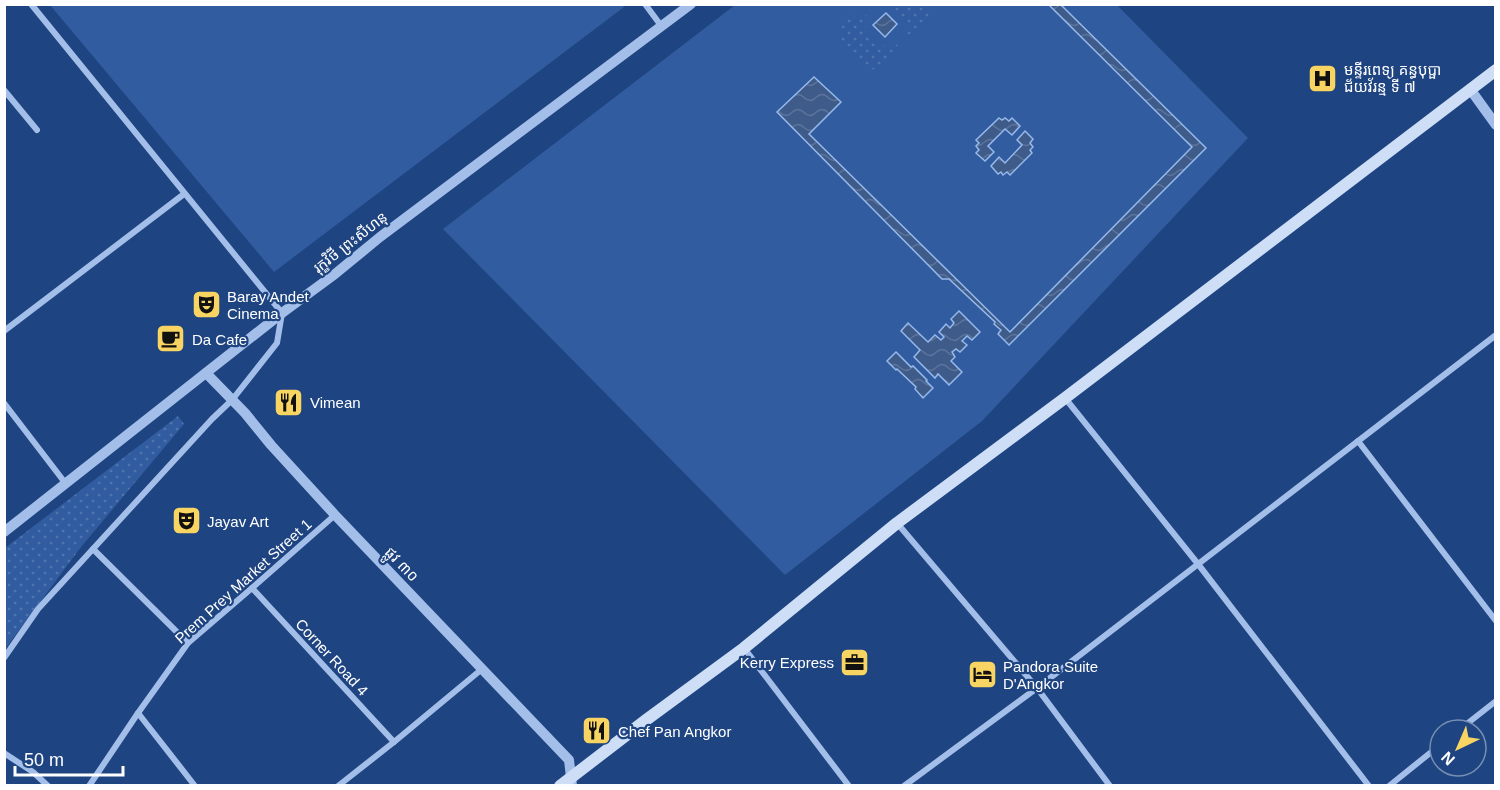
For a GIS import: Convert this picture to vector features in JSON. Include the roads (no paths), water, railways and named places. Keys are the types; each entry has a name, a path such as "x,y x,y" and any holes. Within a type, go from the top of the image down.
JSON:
{"main road":[{"path":"568,783 744,648 897,523 1496,70"}],"street":[{"path":"4,658 38,609 232,400 277,344 282,313 31,4"},
{"path":"645,4 662,27"},
{"name":"រុក្ខវិថី ព្រះសីហនុ","path":"4,532 380,237 691,4"},
{"path":"1470,89 1496,125"},
{"path":"4,90 37,130"},
{"path":"4,331 184,194"},
{"path":"904,786 1037,688 1496,335"},
{"name":"ផ្លូវ ៣០","path":"206,373 335,516 569,760 568,783"},
{"path":"1065,398 1198,564 1369,786"},
{"path":"4,403 66,484"},
{"path":"1358,441 1496,621"},
{"name":"Prem Prey Market Street 1","path":"89,786 188,643 335,516"},
{"path":"897,523 1037,688 1110,786"},
{"path":"93,549 188,643"},
{"name":"Corner Road 4","path":"252,588 394,742"},
{"path":"744,648 849,786"},
{"path":"338,786 482,669"},
{"path":"1474,718 1496,701"},
{"path":"138,713 195,786"},
{"path":"4,753 33,772 48,786"},
{"path":"1389,786 1428,755"},
{"path":"568,783 582,786"}],"water":[{"path":"1049,5 1061,5 1206,148 1009,345 998,334 1001,330 994,324 995,322 949,279 942,279 777,112 814,77 841,102 809,134 1010,332 1192,147"},
{"path":"886,13 897,24 885,37 873,25"},
{"path":"999,118 1009,121 1012,118 1020,126 1012,135 1005,129 988,146 994,152 985,161 976,153 979,150 976,146 979,143 976,140"},
{"path":"1025,131 1033,139 1030,143 1033,147 1030,150 1032,153 1010,175 1007,172 1003,175 1001,172 998,174 991,166 999,157 1005,163 1022,145 1017,140"},
{"path":"959,311 980,332 972,340 967,336 962,341 967,345 960,352 956,349 952,352 955,357 951,361 962,372 949,385 938,374 935,378 914,357 920,350 901,331 908,323 928,342 935,335 941,340 944,337 939,332 946,324 950,328 954,323 951,319"},
{"path":"896,352 911,367 913,366 933,388 923,398 915,389 916,387 887,361"}],"place":[{"name":"មន្ទីរពេទ្យ គន្ធបុប្ផា ជ័យវ័រន្ម ទី ៧","path":"1323,78"},
{"name":"Baray Andet Cinema","path":"206,305"},
{"name":"Da Cafe","path":"171,339"},
{"name":"Vimean","path":"289,402"},
{"name":"Jayav Art","path":"186,521"},
{"name":"Kerry Express","path":"855,662"},
{"name":"Pandora Suite D'Angkor","path":"982,675"},
{"name":"Chef Pan Angkor","path":"597,731"}]}
